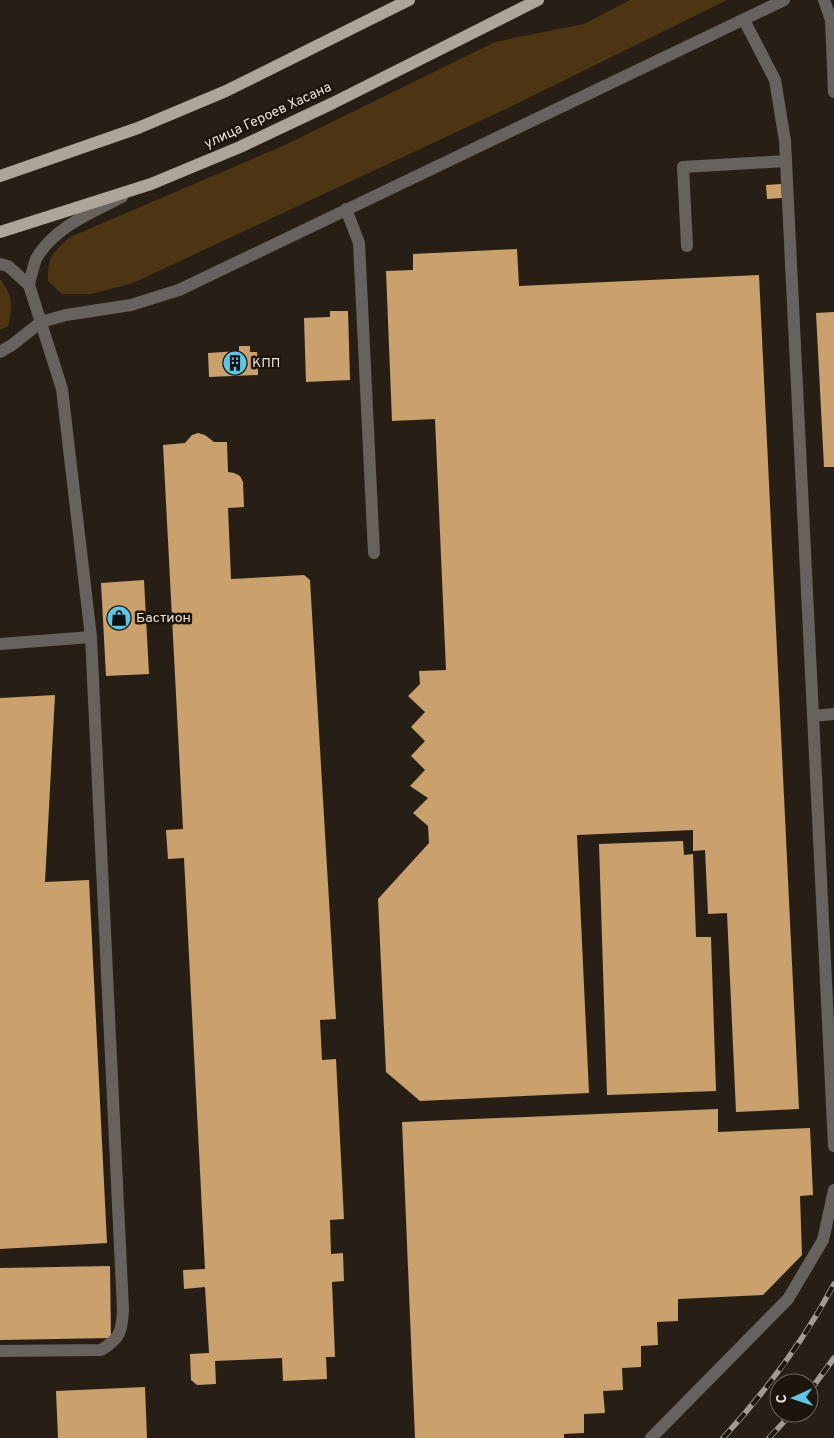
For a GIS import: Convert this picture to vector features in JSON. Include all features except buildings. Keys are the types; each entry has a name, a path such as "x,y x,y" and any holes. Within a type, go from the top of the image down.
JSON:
{"main road":[{"path":"0,176 138,128 226,91 313,50 409,0"},
{"name":"улица Героев Хасана","path":"0,232 151,184 240,147 333,103 538,0"}],"lane":[{"path":"0,352 41,322 66,315 131,305 178,290 784,0"},
{"path":"824,0 831,20 834,92"},
{"path":"744,20 775,80 785,141 834,1146"},
{"path":"687,246 683,167 786,161"},
{"path":"29,285 36,260 52,237 92,212 151,184"},
{"path":"346,209 359,244 374,553"},
{"path":"0,264 8,266 29,285 62,389 90,637 124,1310 122,1328 114,1343 101,1350 0,1351"},
{"path":"0,644 90,637"},
{"path":"813,716 834,714"},
{"path":"651,1438 788,1300 823,1240 834,1190"}],"shaded area":[{"path":"630,0 727,0 510,107 133,283 91,294 62,294 48,281 52,256 70,237 285,145 495,42 584,24"},
{"path":"0,279 10,296 11,313 8,326 0,330"}],"railway":[{"path":"723,1438 783,1365 810,1326 834,1284"},
{"path":"819,1378 834,1358"},
{"path":"769,1438 783,1423"}],"place":[{"name":"КПП","path":"235,363"},
{"name":"Бастион","path":"119,618"}]}
